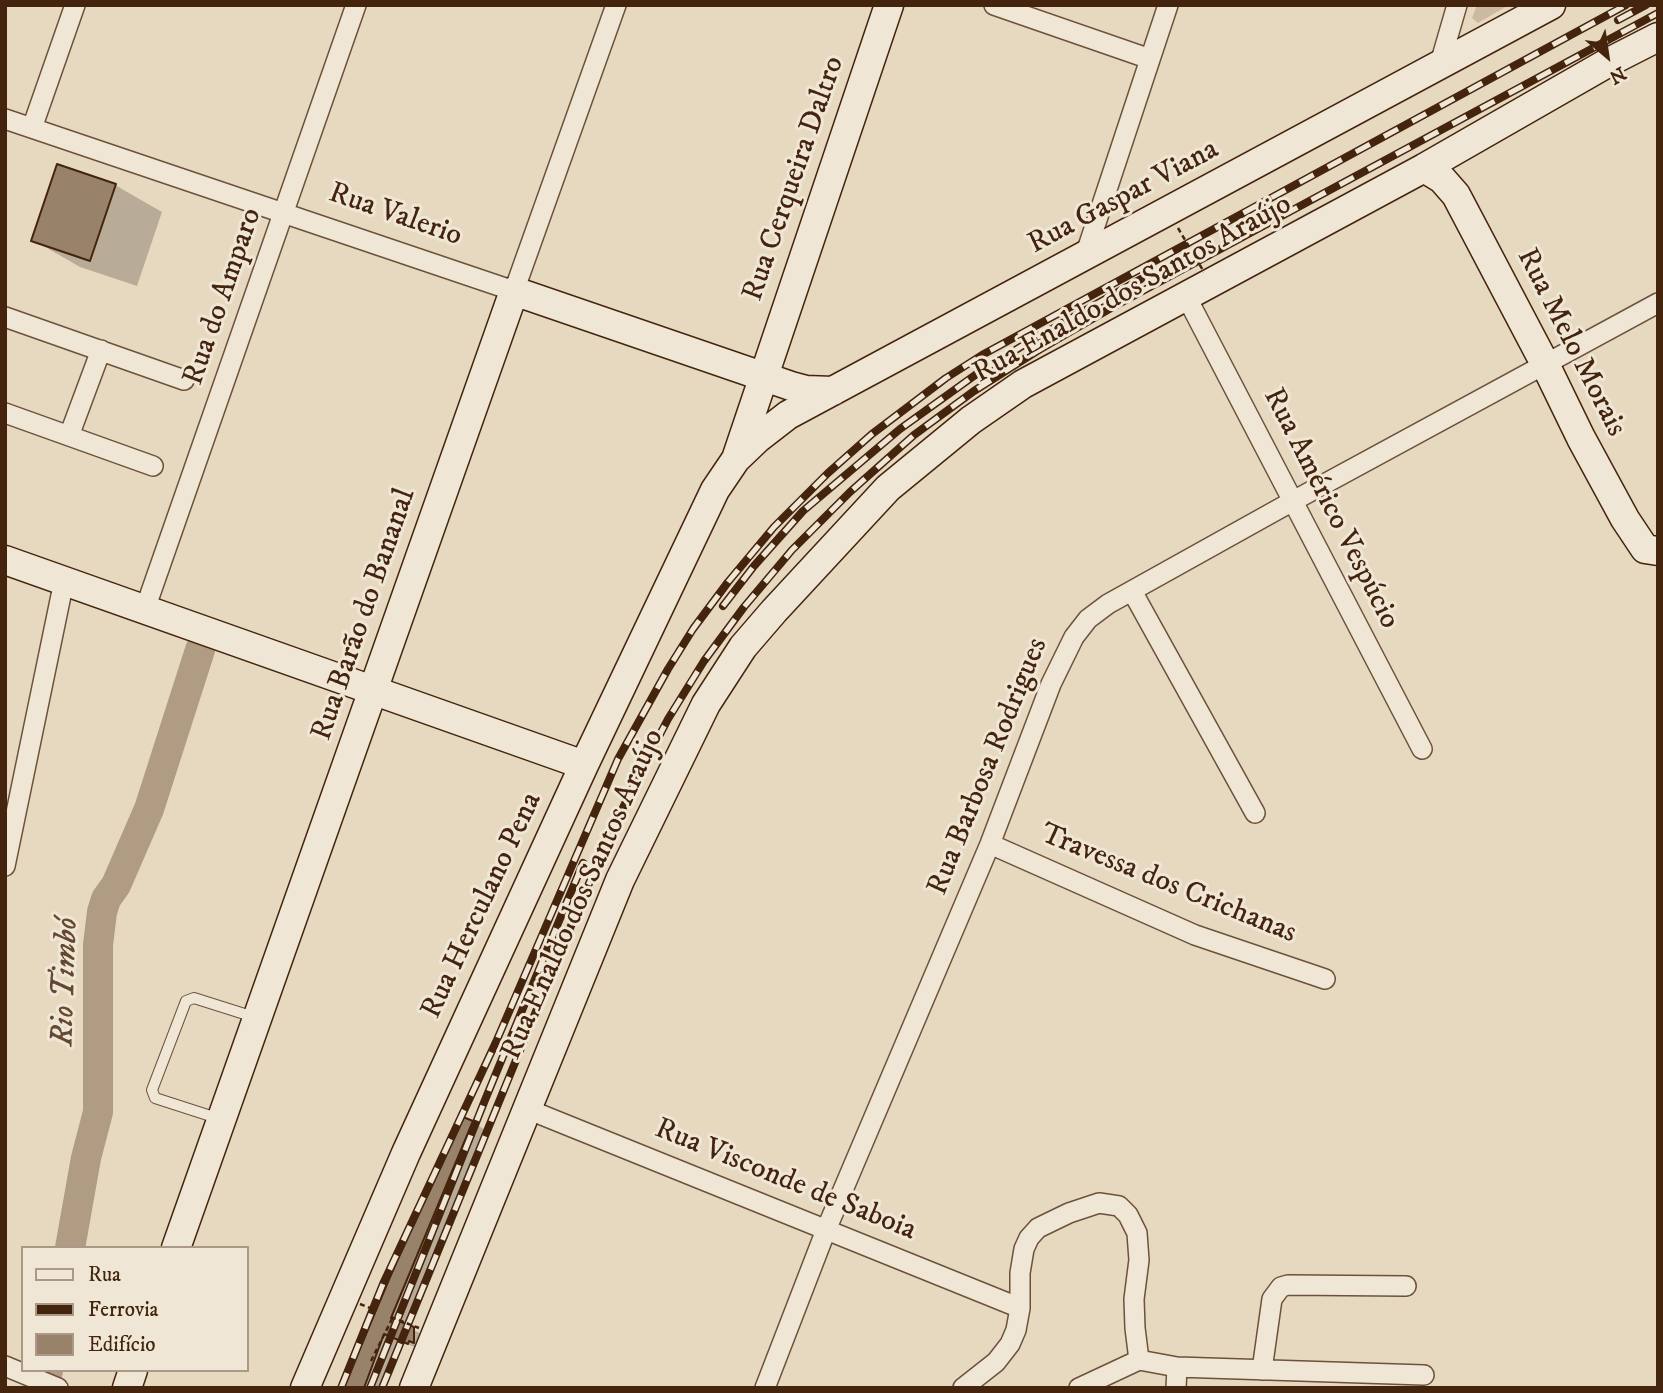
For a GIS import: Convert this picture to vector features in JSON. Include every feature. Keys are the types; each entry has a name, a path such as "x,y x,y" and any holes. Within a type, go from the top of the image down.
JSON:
{"main road":[{"name":"Rua Cerqueira Daltro","path":"736,459 889,5"},
{"name":"Rua Gaspar Viana","path":"736,459 788,415 1551,5"},
{"name":"Rua Enaldo dos Santos Araújo","path":"414,1388 620,880 706,704 743,647 888,488 971,419 1023,384 1424,168 1609,62 1658,37"},
{"path":"1461,203 1460,180 1474,139"},
{"name":"Rua Melo Morais","path":"1424,168 1442,179 1461,203 1625,519 1645,549 1656,551"},
{"name":"Rua Valerio","path":"514,291 764,375"},
{"name":"Rua Barão do Bananal","path":"177,1246 514,291"},
{"path":"764,375 806,390 833,391"},
{"name":"Rua Herculano Pena","path":"305,1388 406,1153 584,765 715,490 736,459"},
{"path":"5,560 584,765"}],"street":[{"path":"32,128 75,5"},
{"name":"Rua do Amparo","path":"145,609 356,5"},
{"name":"Rua Barão do Bananal","path":"514,291 616,5"},
{"path":"994,5 1150,59"},
{"path":"1085,256 1168,5"},
{"path":"1439,66 1457,5"},
{"name":"Rua Valerio","path":"5,119 514,291"},
{"name":"Rua Américo Vespúcio","path":"1186,296 1422,749"},
{"name":"Rua Barbosa Rodrigues","path":"765,1388 826,1230 990,844 1051,684 1074,637 1088,619 1132,591 1293,501 1658,303"},
{"path":"5,317 184,380"},
{"path":"69,436 101,350"},
{"path":"5,413 153,466"},
{"path":"5,866 64,581"},
{"path":"1132,591 1255,813"},
{"name":"Travessa dos Crichanas","path":"990,844 1195,935 1325,979"},
{"name":"Rua Visconde de Saboia","path":"527,1109 1020,1308"},
{"path":"962,1388 996,1362 1010,1344 1020,1308 1020,1273 1024,1249 1029,1238 1038,1228 1069,1213 1099,1203 1119,1206 1137,1233 1139,1261 1135,1328 1139,1360"},
{"path":"1262,1370 1272,1299 1281,1287 1406,1286"},
{"path":"1079,1388 1139,1360 1177,1367 1424,1375"},
{"path":"5,1366 58,1388"},
{"path":"1176,1388 1177,1367"}],"lane":[{"path":"222,1120 155,1098 152,1090 186,1001 194,998 258,1018"}],"path":[{"path":"1178,228 1204,272"},
{"path":"360,1304 375,1310"},
{"path":"371,1361 392,1317 419,1328"}],"shaded area":[{"path":"1477,5 1509,5 1478,23 1472,18"}],"building":[{"path":"57,164 116,184 90,261 31,241"},
{"path":"463,1117 473,1121 391,1318 414,1327 414,1343 409,1341 408,1344 384,1334 364,1388 343,1388 399,1256"}],"waterway":[{"name":"Rio Timbó","path":"70,1246 86,1158 98,1112 98,945 102,912 149,809 200,650"}],"railway":[{"path":"341,1388 383,1284 496,1042 618,759 693,629 774,527 872,434 946,378 982,355 1626,5"},
{"path":"1618,20 1646,5"},
{"path":"382,1388 610,834 668,719 704,661 744,607 792,550 850,492 914,435 974,391 1037,351 1111,308 1658,13"},
{"path":"723,606 803,511 900,429 978,373 1141,279"},
{"path":"370,1388 583,863"}]}
